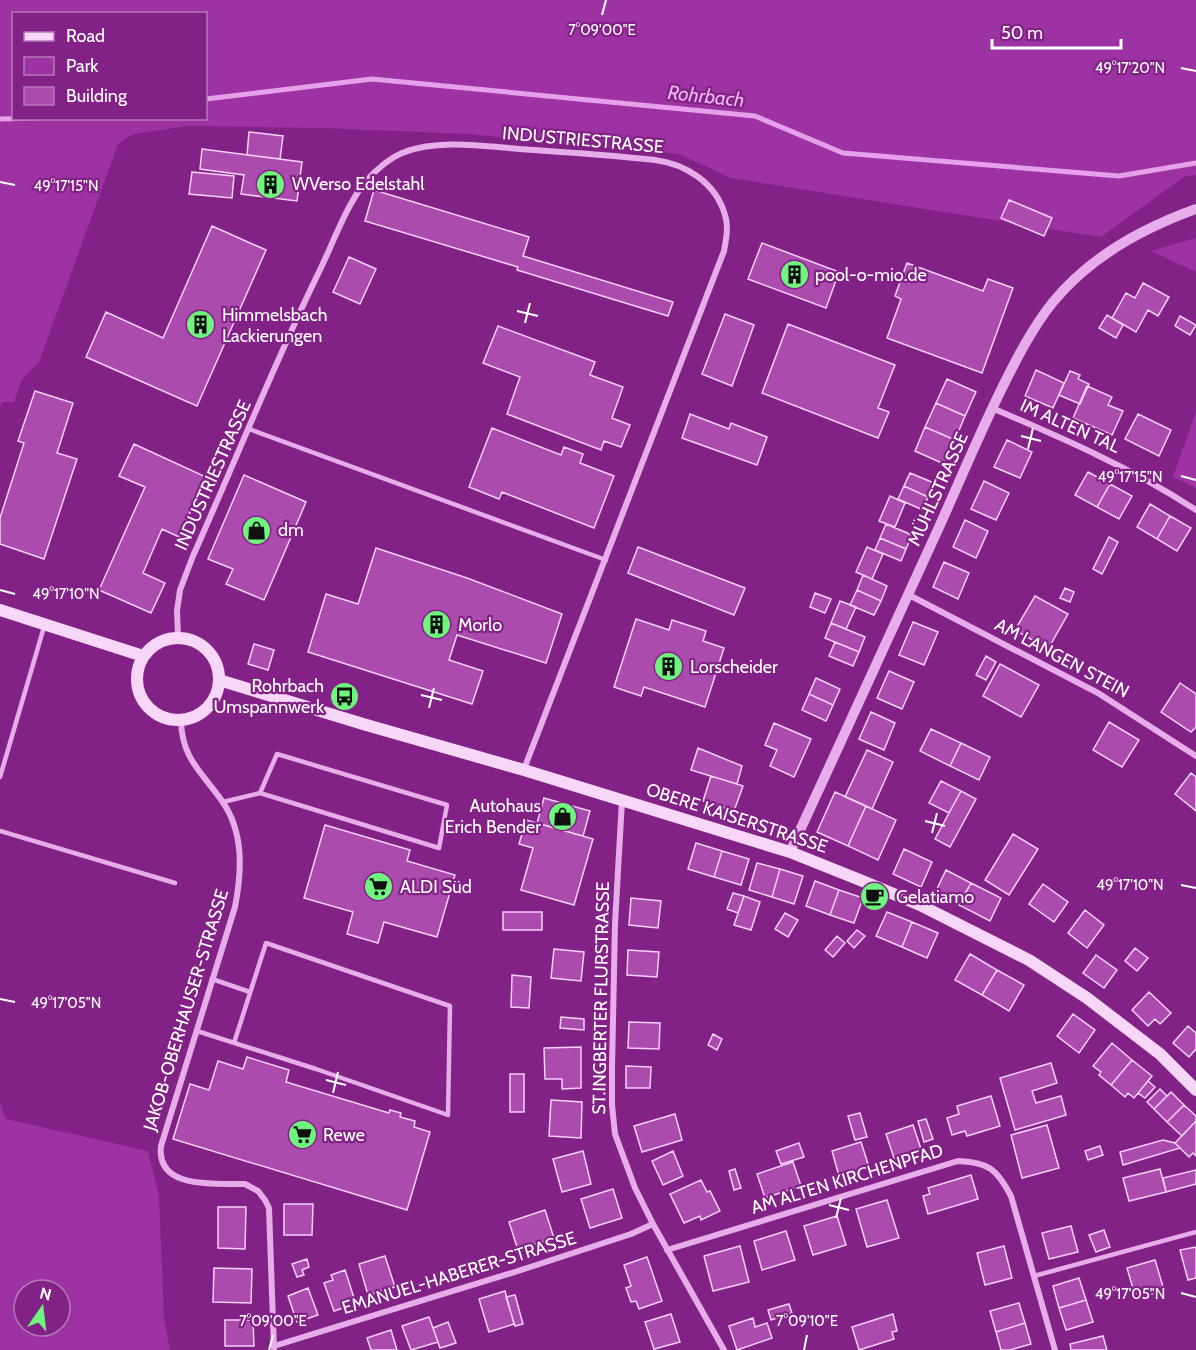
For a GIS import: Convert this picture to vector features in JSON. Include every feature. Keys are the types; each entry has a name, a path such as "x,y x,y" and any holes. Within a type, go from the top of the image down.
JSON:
{"main road":[{"path":"0,610 143,656"},
{"path":"178,637 196,642 206,648 218,668 219,680 218,692 212,703 198,715 181,721 168,720 156,715 145,706 136,681 143,656 151,647 161,641 178,637"},
{"name":"OBERE KAISERSTRASSE","path":"219,680 790,852 920,905 1029,960 1087,998 1160,1054 1196,1090"}],"street":[{"name":"INDUSTRIESTRASSE","path":"178,637 177,611 180,590 249,429 349,209 365,182 383,164 402,153 425,147 451,145 602,154 671,162 695,173 717,195 726,216 727,232 724,251 524,770"},
{"name":"MÜHLSTRASSE","path":"790,852 992,408 1035,327 1073,282 1117,246 1170,218 1196,209"},
{"name":"IM ALTEN TAL","path":"992,408 1077,444 1134,472 1196,510"},
{"name":"AM LANGEN STEIN","path":"909,594 1098,693 1196,756"},
{"name":"JAKOB-OBERHAUSER-STRASSE","path":"181,721 183,743 188,756 223,802 235,824 239,843 239,886 235,907 161,1146 160,1156 163,1165 171,1174 183,1180 245,1184 253,1187 265,1200 271,1220 274,1348"},
{"name":"ST.INGBERTER FLURSTRASSE","path":"622,800 615,924 612,1105 615,1134 623,1159 653,1224 724,1350"},
{"name":"AM ALTEN KIRCHENPFAD","path":"668,1250 958,1161 976,1162 989,1167 1002,1178 1011,1196 1055,1350"},
{"name":"EMANUEL-HABERER-STRASSE","path":"274,1348 631,1234 653,1224"}],"lane":[{"path":"249,429 606,560"},
{"path":"0,777 45,624"},
{"path":"223,802 260,793 439,848 447,805 277,754 260,793"},
{"path":"0,831 175,883"},
{"path":"197,1031 448,1115 450,1006 266,943 234,1042"},
{"path":"212,979 250,992"},
{"path":"1034,1276 1196,1232"}],"green space":[{"path":"0,0 1196,0 1196,175 1185,176 1101,237 731,178 679,154 468,134 324,128 187,126 133,134 118,144 39,362 22,379 14,402 2,402 0,407"},
{"path":"1196,238 1196,272 1151,251"},
{"path":"1196,412 1196,488 1173,477"},
{"path":"0,1103 6,1119 148,1151 159,1196 164,1318 170,1350 0,1350"}],"building":[{"path":"249,132 283,136 280,159 247,155"},
{"name":"WVerso Edelstahl","path":"202,149 302,162 297,201 241,194 244,175 200,169"},
{"path":"192,172 234,176 232,198 189,194"},
{"path":"374,190 529,237 523,256 673,302 668,316 517,270 518,267 365,221"},
{"path":"1009,200 1052,218 1044,236 1001,218"},
{"name":"Himmelsbach Lackierungen","path":"212,226 266,250 197,406 86,357 106,312 163,338"},
{"name":"pool-o-mio.de","path":"762,243 839,272 826,308 748,279"},
{"path":"349,257 376,269 360,304 333,292"},
{"path":"907,263 983,291 988,279 1013,288 982,373 887,338 901,299 895,296"},
{"path":"1143,283 1169,297 1158,316 1148,310 1136,332 1112,318 1126,293 1135,298"},
{"path":"725,314 754,325 732,386 702,374"},
{"path":"1107,315 1123,325 1116,338 1099,328"},
{"path":"1180,316 1196,325 1190,335 1175,326"},
{"path":"788,324 895,365 878,408 889,412 878,438 762,393"},
{"path":"498,326 595,362 590,375 623,387 612,418 630,425 621,447 604,441 601,450 507,414 520,377 483,363"},
{"path":"1036,370 1064,383 1053,408 1025,396"},
{"path":"1070,371 1080,375 1078,379 1089,384 1080,404 1059,395"},
{"path":"947,379 976,392 965,416 936,403"},
{"path":"1087,386 1112,397 1108,405 1123,411 1112,435 1073,418"},
{"path":"35,391 73,403 57,453 77,459 44,559 0,544 0,518 24,443 18,441"},
{"path":"936,403 965,416 955,440 925,427"},
{"path":"690,414 729,429 731,423 767,437 757,465 682,438"},
{"path":"1138,414 1171,430 1159,456 1125,439"},
{"path":"925,427 955,440 944,464 915,451"},
{"path":"492,428 561,455 564,447 583,454 580,463 614,476 594,528 502,492 499,499 469,487"},
{"path":"1007,440 1032,452 1020,478 994,467"},
{"path":"134,444 206,477 179,537 162,529 143,573 165,583 151,613 99,590 145,487 119,476"},
{"path":"1088,472 1110,484 1097,507 1075,495"},
{"path":"910,473 934,483 928,497 904,486"},
{"name":"dm","path":"244,475 306,502 264,600 226,584 233,569 208,559"},
{"path":"984,481 1009,493 996,520 971,509"},
{"path":"1110,484 1132,496 1119,519 1097,507"},
{"path":"904,486 928,497 923,510 898,499"},
{"path":"890,496 905,503 895,527 879,521"},
{"path":"1150,504 1170,516 1157,539 1137,527"},
{"path":"1170,516 1191,528 1177,551 1157,539"},
{"path":"965,520 988,531 976,558 953,547"},
{"path":"886,524 912,535 906,549 880,538"},
{"path":"1109,537 1118,542 1102,574 1093,569"},
{"path":"880,538 906,549 901,561 875,550"},
{"path":"638,547 745,588 734,615 628,573"},
{"path":"867,547 883,554 872,579 856,572"},
{"name":"Morlo","path":"376,548 467,578 562,614 546,663 457,635 449,660 483,671 472,704 308,652 326,594 358,604"},
{"path":"944,562 969,573 958,599 933,587"},
{"path":"863,575 887,586 881,601 857,590"},
{"path":"1065,588 1074,592 1070,602 1060,598"},
{"path":"857,590 881,601 874,615 850,605"},
{"path":"815,593 831,599 825,613 810,607"},
{"path":"1035,596 1068,614 1048,649 1015,630"},
{"path":"840,601 856,607 846,629 831,623"},
{"name":"Lorscheider","path":"636,619 669,630 672,620 706,631 703,641 724,648 705,707 644,687 641,696 614,687"},
{"path":"913,622 938,632 924,665 899,655"},
{"path":"831,623 865,637 859,652 825,638"},
{"path":"835,642 859,652 853,666 829,656"},
{"path":"254,644 274,650 268,670 248,664"},
{"path":"986,656 996,662 986,680 976,675"},
{"path":"1000,664 1039,685 1021,717 983,696"},
{"path":"889,671 914,682 902,709 877,698"},
{"path":"816,678 840,689 833,705 809,694"},
{"path":"1180,683 1196,694 1196,727 1191,732 1161,712"},
{"path":"809,694 833,705 826,721 802,710"},
{"path":"871,712 895,723 884,750 859,739"},
{"path":"1109,722 1139,740 1122,767 1093,750"},
{"path":"774,723 811,739 794,777 770,766 777,750 765,745"},
{"path":"931,729 961,743 950,766 920,751"},
{"path":"961,743 990,757 979,780 950,766"},
{"path":"698,748 742,766 737,784 691,770"},
{"path":"867,750 893,762 872,809 845,797"},
{"path":"1191,773 1196,777 1196,811 1175,794"},
{"path":"711,776 743,786 734,811 703,801"},
{"path":"941,781 961,791 949,813 929,803"},
{"path":"961,791 976,799 950,847 935,839"},
{"path":"835,792 866,806 848,846 817,832"},
{"path":"544,798 590,811 583,836 537,823"},
{"path":"866,806 896,820 878,860 848,846"},
{"path":"526,820 593,839 574,905 521,890 533,848 519,844"},
{"name":"ALDI Süd","path":"325,825 410,850 407,861 455,875 437,937 384,922 378,943 347,934 353,912 304,898"},
{"path":"1013,834 1038,849 1009,895 985,880"},
{"path":"696,843 722,851 714,877 688,869"},
{"path":"904,849 932,862 921,887 893,874"},
{"path":"722,851 749,859 741,885 714,877"},
{"path":"757,863 780,869 772,897 749,890"},
{"path":"780,869 803,876 794,904 772,897"},
{"path":"946,870 971,883 959,905 935,893"},
{"path":"815,881 839,890 830,915 806,906"},
{"path":"971,883 1001,898 990,921 959,905"},
{"path":"1043,884 1068,902 1054,922 1029,904"},
{"path":"839,890 863,898 854,923 830,915"},
{"path":"733,893 744,896 738,913 727,909"},
{"path":"744,896 760,902 751,930 734,925"},
{"path":"631,898 661,901 658,928 629,925"},
{"path":"1085,910 1104,925 1087,948 1068,933"},
{"path":"503,912 542,912 542,930 503,930"},
{"path":"887,912 912,922 902,947 876,936"},
{"path":"785,913 798,920 788,937 775,929"},
{"path":"912,922 938,933 927,958 902,947"},
{"path":"857,930 865,936 854,948 847,941"},
{"path":"837,936 845,943 833,957 825,950"},
{"path":"1135,948 1148,958 1137,971 1125,961"},
{"path":"554,949 584,952 581,981 551,978"},
{"path":"628,950 659,952 657,977 627,975"},
{"path":"970,954 997,970 982,995 955,980"},
{"path":"1096,955 1117,970 1104,988 1083,973"},
{"path":"997,970 1024,985 1009,1011 982,995"},
{"path":"512,975 531,977 529,1008 511,1007"},
{"path":"1149,992 1171,1013 1160,1024 1155,1019 1148,1026 1132,1010"},
{"path":"1073,1014 1095,1030 1079,1053 1057,1036"},
{"path":"561,1017 584,1019 584,1030 560,1028"},
{"path":"629,1022 660,1023 659,1049 628,1048"},
{"path":"1188,1026 1196,1033 1196,1049 1189,1057 1173,1043"},
{"path":"713,1034 722,1039 717,1050 708,1045"},
{"path":"1112,1043 1132,1060 1111,1085 1099,1075 1101,1072 1093,1066"},
{"path":"581,1047 581,1088 562,1089 562,1079 545,1079 544,1048"},
{"name":"Rewe","path":"247,1057 289,1070 286,1082 389,1113 390,1110 401,1113 400,1117 415,1121 414,1127 430,1132 407,1210 173,1139 190,1084 209,1090 218,1061 243,1069"},
{"path":"1132,1060 1152,1076 1134,1098 1128,1093 1125,1097 1111,1085"},
{"path":"1051,1063 1057,1083 1032,1091 1036,1103 1061,1096 1066,1115 1015,1130 1000,1078"},
{"path":"626,1066 651,1067 650,1088 626,1088"},
{"path":"510,1074 524,1074 524,1112 510,1112"},
{"path":"1148,1081 1155,1087 1145,1098 1138,1093"},
{"path":"1160,1089 1167,1096 1154,1109 1147,1102"},
{"path":"1171,1092 1184,1105 1167,1122 1154,1109"},
{"path":"991,1096 1000,1126 967,1136 965,1131 952,1135 947,1118 959,1114 957,1106"},
{"path":"551,1100 582,1102 581,1138 549,1136"},
{"path":"1184,1105 1196,1116 1196,1121 1182,1136 1167,1122"},
{"path":"860,1113 867,1137 855,1140 848,1116"},
{"path":"675,1114 682,1140 642,1152 634,1126"},
{"path":"926,1119 933,1139 924,1142 918,1121"},
{"path":"1196,1121 1196,1156 1193,1153 1189,1157 1175,1143"},
{"path":"913,1125 922,1152 895,1161 886,1134"},
{"path":"1047,1125 1059,1168 1022,1178 1011,1135"},
{"path":"1163,1140 1175,1143 1180,1148 1123,1165 1120,1152"},
{"path":"861,1142 869,1167 839,1176 832,1151"},
{"path":"799,1143 804,1157 781,1164 776,1151"},
{"path":"1100,1146 1103,1155 1088,1160 1085,1151"},
{"path":"583,1151 591,1184 562,1192 553,1159"},
{"path":"673,1151 683,1176 663,1185 652,1161"},
{"path":"793,1162 801,1186 765,1198 757,1174"},
{"path":"735,1169 741,1188 734,1190 729,1171"},
{"path":"1160,1169 1166,1192 1129,1201 1123,1178"},
{"path":"1196,1170 1196,1184 1166,1192 1163,1178"},
{"path":"971,1175 978,1199 928,1214 923,1196 930,1194 928,1188"},
{"path":"701,1180 707,1192 710,1191 720,1211 701,1220 700,1216 684,1223 670,1194"},
{"path":"613,1189 622,1218 590,1228 581,1199"},
{"path":"887,1200 899,1238 867,1247 856,1209"},
{"path":"284,1204 313,1204 312,1235 284,1235"},
{"path":"218,1207 246,1207 245,1249 218,1248"},
{"path":"545,1210 554,1238 518,1250 509,1222"},
{"path":"837,1216 846,1245 813,1255 804,1226"},
{"path":"1071,1226 1078,1252 1049,1259 1042,1233"},
{"path":"1104,1230 1110,1247 1096,1252 1089,1235"},
{"path":"786,1231 795,1260 762,1270 754,1241"},
{"path":"740,1246 749,1282 713,1291 704,1256"},
{"path":"1004,1246 1012,1278 985,1285 977,1253"},
{"path":"1196,1247 1196,1278 1188,1280 1180,1250"},
{"path":"385,1256 395,1287 368,1295 359,1264"},
{"path":"647,1257 662,1301 639,1309 636,1301 631,1302 626,1288 631,1286 624,1265"},
{"path":"307,1259 309,1267 302,1270 304,1275 297,1277 292,1264"},
{"path":"1155,1260 1164,1290 1136,1299 1127,1268"},
{"path":"214,1268 252,1269 251,1303 213,1302"},
{"path":"345,1270 356,1304 334,1311 324,1283 333,1280 331,1275"},
{"path":"1079,1278 1086,1300 1059,1308 1053,1286"},
{"path":"308,1288 318,1315 297,1322 288,1296"},
{"path":"505,1291 514,1324 489,1332 479,1299"},
{"path":"515,1295 523,1324 515,1326 506,1297"},
{"path":"1086,1300 1093,1322 1066,1330 1059,1308"},
{"path":"1019,1303 1025,1323 996,1332 990,1311"},
{"path":"789,1304 792,1313 771,1320 768,1310"},
{"path":"671,1314 680,1342 654,1349 645,1322"},
{"path":"893,1314 897,1331 892,1332 894,1339 859,1350 852,1327"},
{"path":"429,1317 438,1342 411,1350 402,1326"},
{"path":"753,1318 755,1327 767,1323 772,1338 737,1350 729,1326"},
{"path":"225,1320 253,1320 254,1346 225,1346"},
{"path":"448,1322 456,1343 440,1348 433,1328"},
{"path":"1025,1323 1031,1344 1001,1350 996,1332"},
{"path":"391,1330 397,1350 371,1350 367,1338"},
{"path":"1103,1336 1107,1350 1071,1350 1070,1344"}],"waterway":[{"name":"Rohrbach","path":"207,99 372,79 755,116 843,153 1119,176 1196,163"},
{"name":"Rohrbach","path":"0,119 12,119"}],"place":[{"name":"WVerso Edelstahl","path":"271,184"},
{"name":"pool-o-mio.de","path":"794,275"},
{"name":"Himmelsbach Lackierungen","path":"201,325"},
{"name":"dm","path":"257,530"},
{"name":"Morlo","path":"437,625"},
{"name":"Lorscheider","path":"669,667"},
{"name":"Rohrbach Umspannwerk","path":"345,696"},
{"name":"Autohaus Erich Bender","path":"562,816"},
{"name":"ALDI Süd","path":"379,887"},
{"name":"Gelatiamo","path":"875,897"},
{"name":"Rewe","path":"302,1135"}]}
